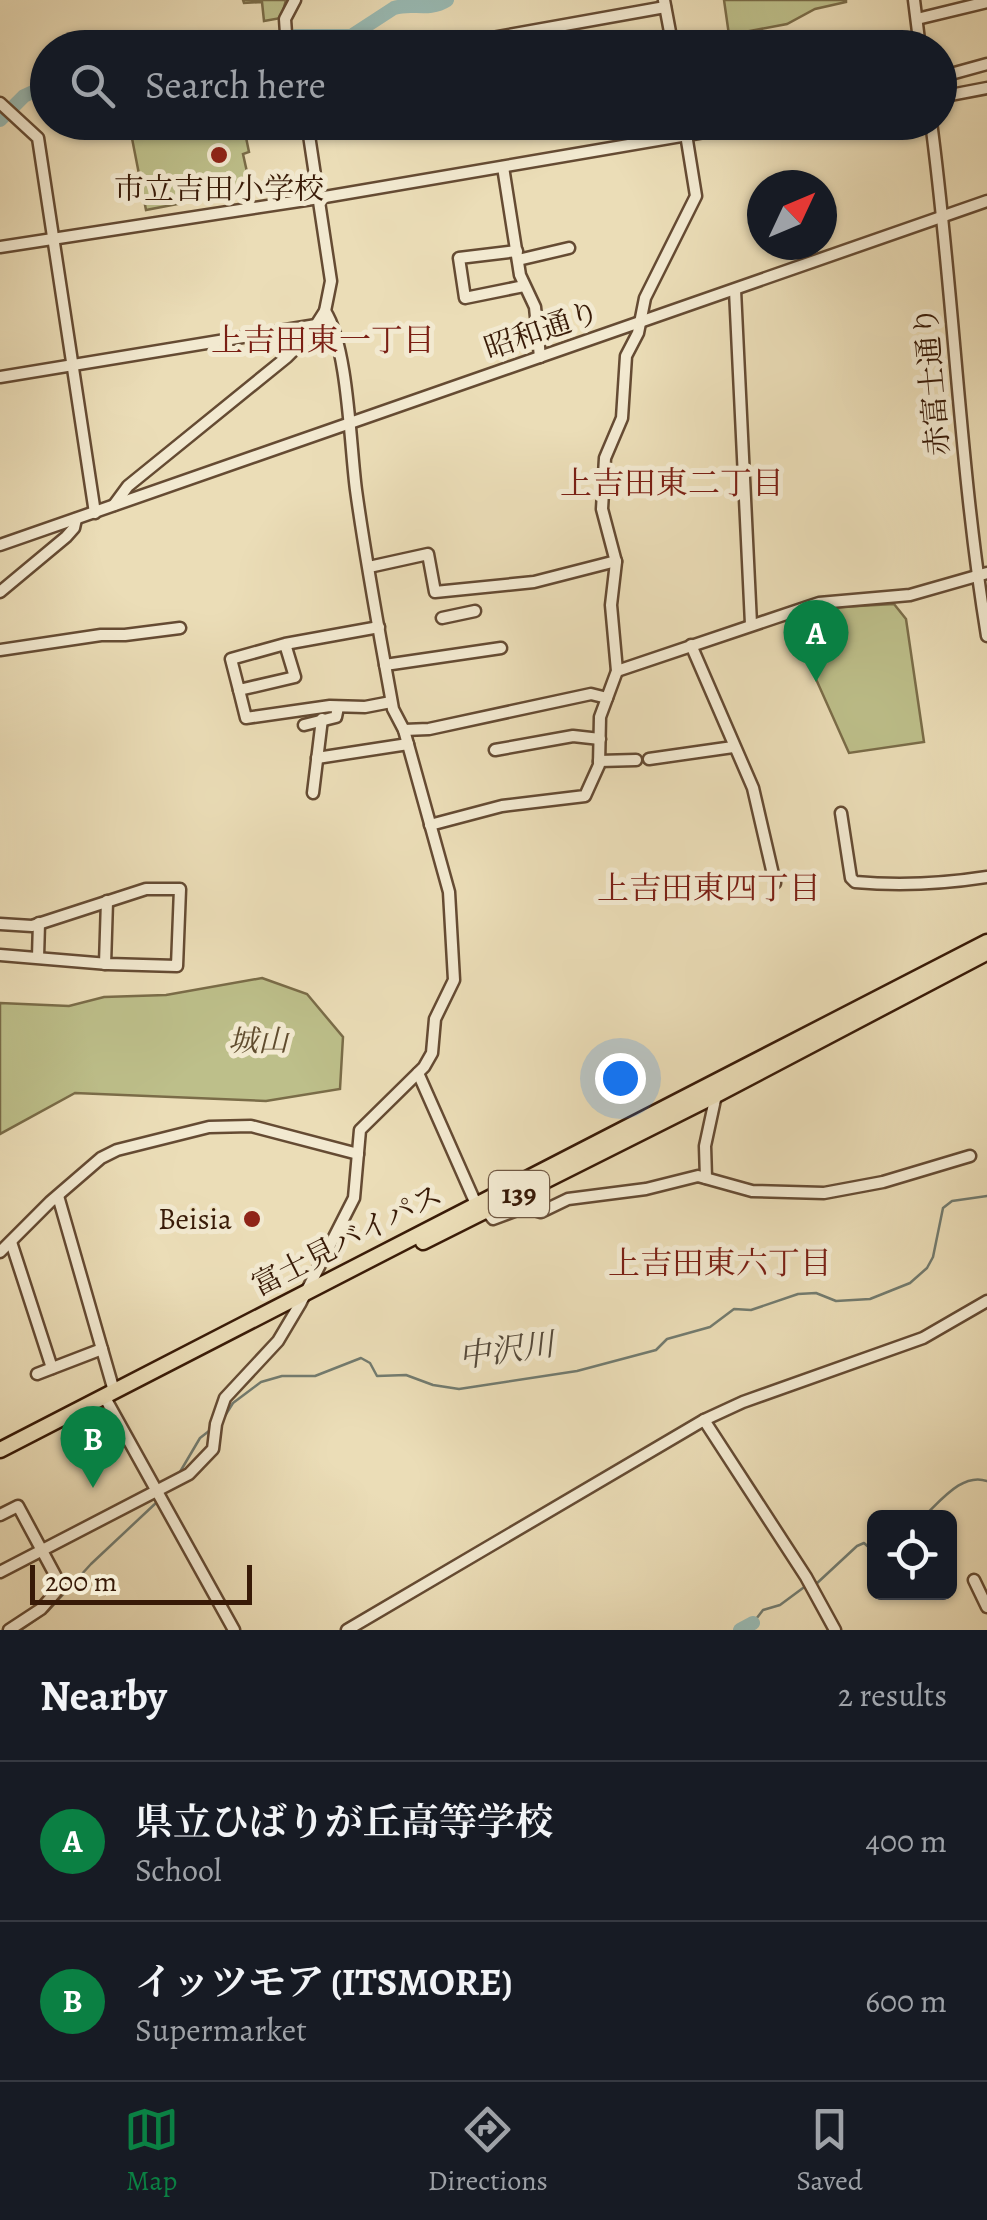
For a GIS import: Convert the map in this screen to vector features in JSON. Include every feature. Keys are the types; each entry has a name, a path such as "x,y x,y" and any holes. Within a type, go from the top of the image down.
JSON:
{"highway":[{"name":"富士見バイパス","path":"0,1450 481,1207 987,942"},
{"name":"富士見バイパス","path":"481,1207 716,1095 987,952"},
{"name":"富士見バイパス","path":"0,1460 109,1397"}],"street":[{"path":"286,30 285,20 295,0"},
{"path":"914,0 918,30"},
{"path":"916,19 987,2"},
{"path":"530,30 665,4 670,30"},
{"path":"957,73 987,64"},
{"path":"957,94 987,88"},
{"path":"0,103 30,131"},
{"path":"38,140 96,513"},
{"path":"114,506 128,486 287,357 325,311 331,281 309,140"},
{"path":"0,248 668,140"},
{"path":"430,825 502,806 585,796 600,761 600,717 617,672 611,605 616,561 602,509 604,470 622,418 626,356 638,333 649,288 674,246 696,196 687,140"},
{"name":"赤富士通り","path":"933,140 957,407 982,574 987,636"},
{"path":"502,167 524,286 535,308 540,357"},
{"name":"昭和通り","path":"0,545 987,201"},
{"path":"524,286 464,298 459,258 569,248"},
{"path":"735,290 751,624"},
{"path":"0,1572 189,1474 213,1449 225,1398 278,1341 354,1198 360,1130 418,1073 432,1053 436,1019 454,980 449,892 404,730 392,702 368,567 334,325 325,311"},
{"path":"0,377 316,325"},
{"path":"0,592 66,538 76,519"},
{"path":"368,567 428,554 436,592 534,582 616,561"},
{"path":"617,672 819,604 910,595 982,574"},
{"path":"456,589 460,613"},
{"path":"442,618 476,611"},
{"path":"379,627 285,644 231,659 246,718 392,702"},
{"path":"0,650 101,634 180,628"},
{"path":"239,690 294,676 285,644"},
{"path":"691,645 753,788 774,883"},
{"path":"385,665 501,648"},
{"path":"404,730 428,729 591,694 607,698"},
{"path":"304,725 336,716 338,707"},
{"path":"313,793 322,719"},
{"path":"495,750 574,736 600,739"},
{"path":"317,758 408,744"},
{"path":"649,759 733,747"},
{"path":"600,761 636,760"},
{"path":"842,812 854,882 896,886 987,877"},
{"path":"0,924 32,926 146,889 180,888 177,966 0,955"},
{"path":"105,964 107,901"},
{"path":"38,958 40,923"},
{"path":"418,1073 481,1207 493,1219 525,1207 540,1212 568,1199 646,1189 692,1177 752,1191 824,1194 883,1182 970,1156"},
{"path":"706,1178 705,1146 716,1095"},
{"path":"0,1252 101,1158 117,1150 209,1128 252,1126 358,1154"},
{"path":"58,1196 102,1349 109,1397 155,1493 234,1630"},
{"path":"10,1242 52,1368"},
{"path":"347,1630 704,1420 743,1402 923,1338 987,1301"},
{"path":"37,1374 102,1349"},
{"path":"704,1420 806,1577 835,1630"},
{"path":"0,1515 18,1506 61,1586 41,1609 8,1630"},
{"path":"974,1580 987,1607"}],"green space":[{"path":"243,0 286,0 281,18 264,21 262,2"},
{"path":"724,0 846,0 815,9 787,24 728,30"},
{"path":"132,140 247,140 249,152 243,154 251,190 146,210"},
{"path":"894,604 906,619 924,742 849,753 790,621 823,608"},
{"name":"城山","path":"262,978 307,994 343,1037 340,1089 266,1101 75,1093 0,1134 0,1003 69,1006 104,997 166,995"}],"waterway":[{"path":"360,30 394,8 447,0"},
{"path":"0,120 30,93"},
{"name":"中沢川","path":"223,1419 233,1403 261,1382 282,1376 315,1376 361,1358 370,1363 377,1376 406,1375 459,1389 577,1371 656,1350 667,1339 710,1327 734,1309 751,1310 798,1294 816,1293 836,1301 870,1299 910,1283 927,1268 943,1208 952,1201 987,1196"},
{"name":"中沢川","path":"177,1477 200,1438 209,1431"},
{"name":"中沢川","path":"930,1510 960,1485 978,1479 987,1481"},
{"name":"中沢川","path":"21,1630 48,1611 157,1502"},
{"name":"中沢川","path":"815,1585 857,1546 867,1546"},
{"name":"中沢川","path":"753,1623 763,1610 780,1605 807,1585"},
{"name":"中沢川","path":"740,1630 753,1623"}],"place":[{"name":"市立吉田小学校","path":"219,155"},
{"name":"県立ひばりが丘高等学校","path":"816,682"},
{"name":"Beisia","path":"252,1219"},
{"name":"イッツモア (ITSMORE)","path":"93,1488"}],"district":[{"name":"上吉田東一丁目","path":"323,340"},
{"name":"上吉田東二丁目","path":"672,483"},
{"name":"上吉田東四丁目","path":"709,888"},
{"name":"上吉田東六丁目","path":"720,1263"}]}
